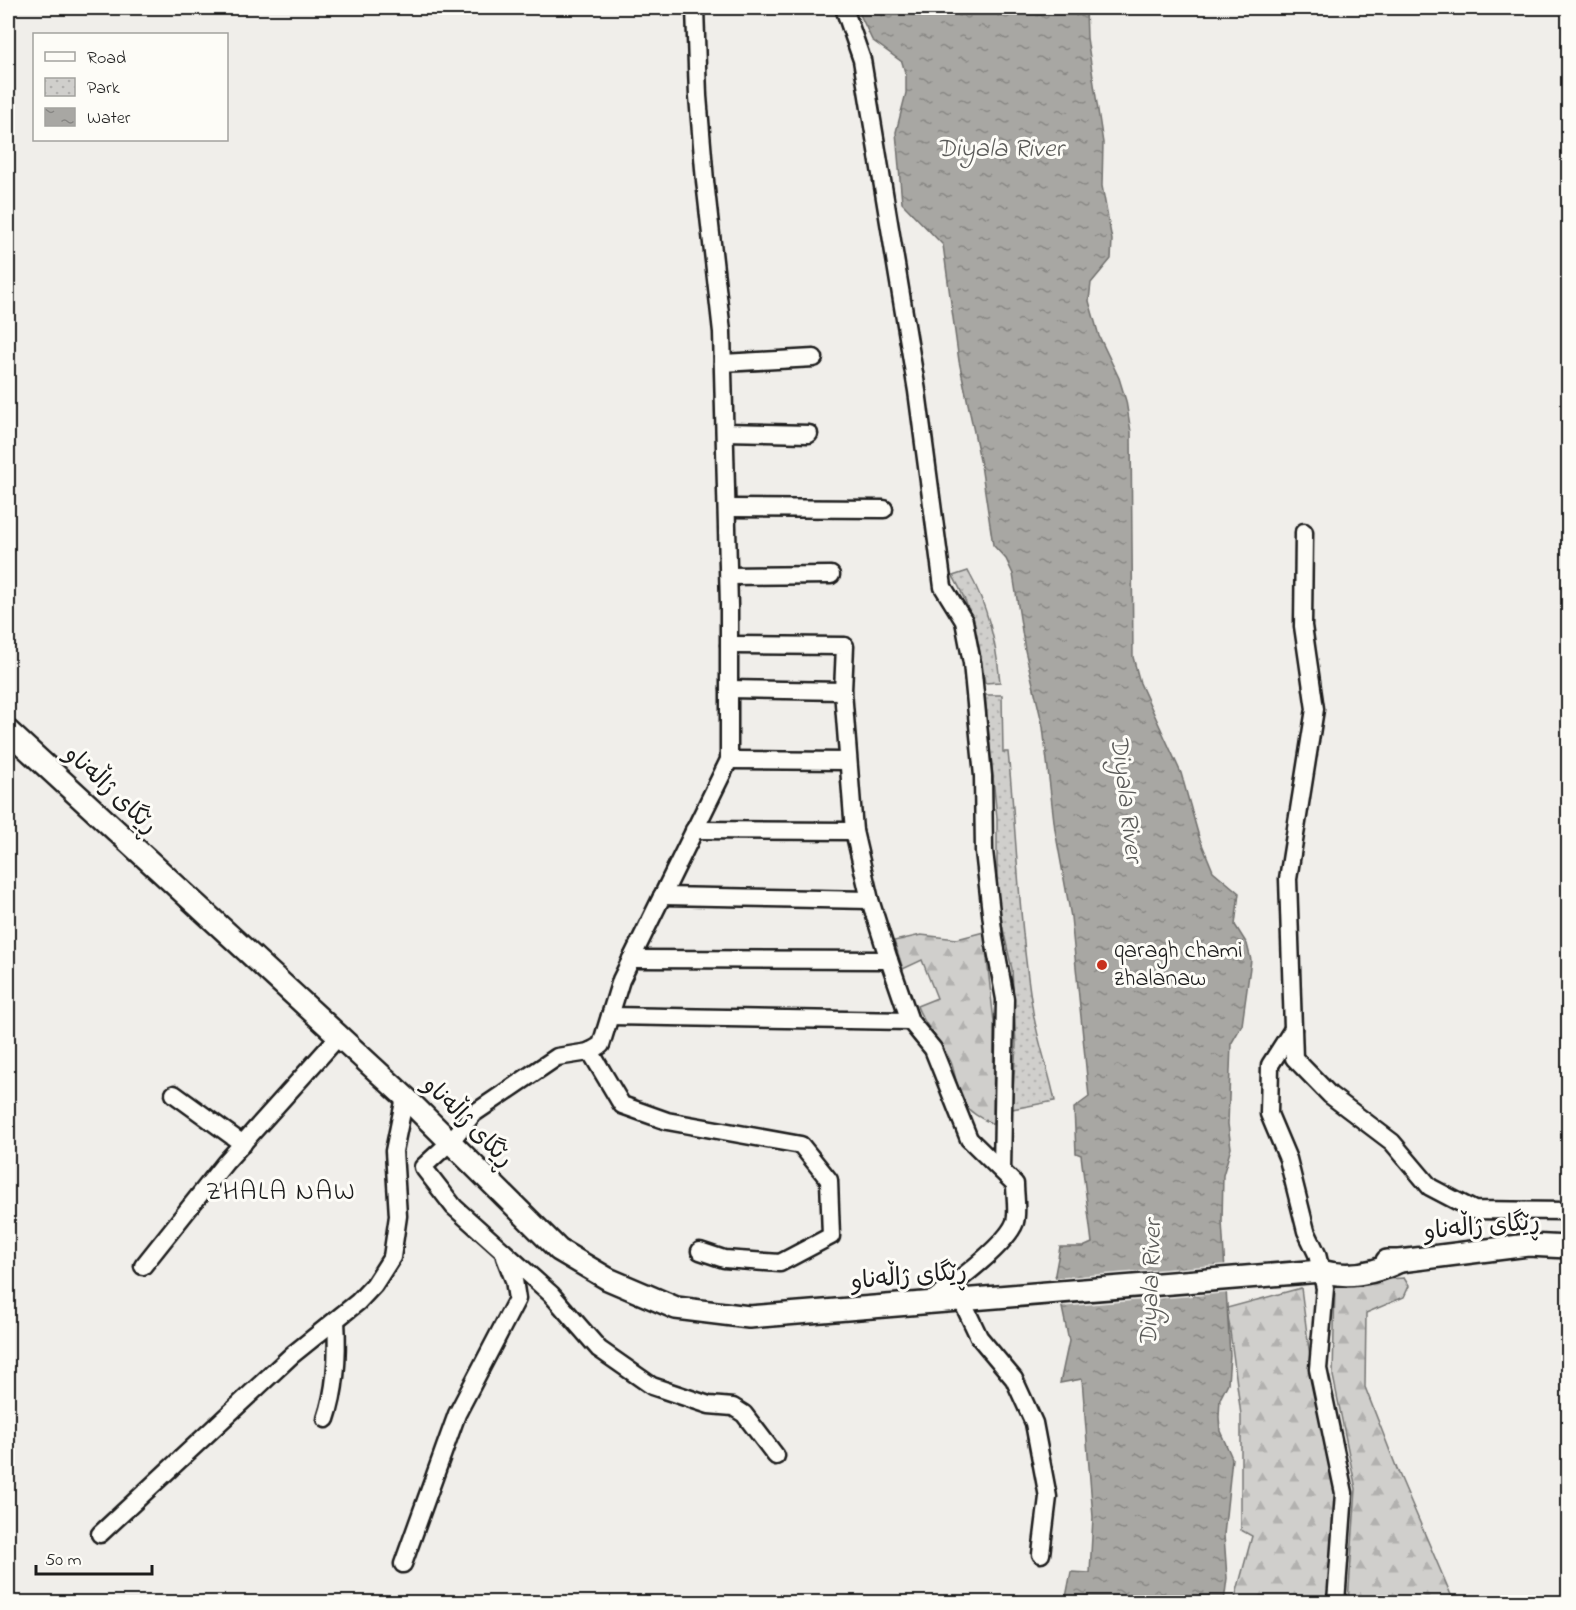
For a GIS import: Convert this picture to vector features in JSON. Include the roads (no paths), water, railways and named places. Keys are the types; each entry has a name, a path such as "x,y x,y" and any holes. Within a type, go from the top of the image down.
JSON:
{"main road":[{"name":"ڕێگای ژاڵەناو","path":"8,731 405,1097 559,1250 608,1279 676,1308 749,1317 931,1300 1310,1272 1335,1275 1375,1272 1400,1261 1528,1245 1569,1247"}],"street":[{"path":"695,8 700,128 723,363 729,576 729,760 621,980 601,1045 590,1051 557,1057 473,1114 450,1142 423,1167 454,1207 551,1294 599,1349 652,1386 709,1405 733,1407 744,1414 776,1456"},
{"path":"844,8 862,60 916,391 943,587 964,621 972,663 983,776 984,851 994,939 1005,999 1002,1171"},
{"path":"723,363 814,358"},
{"path":"725,432 808,435"},
{"path":"727,508 884,508"},
{"path":"1304,532 1303,626 1315,709 1288,879 1294,1058 1330,1095 1392,1142 1430,1187 1474,1210 1569,1211"},
{"path":"729,576 831,575"},
{"path":"729,645 845,646 843,691 855,831 870,900 889,960 910,1021 933,1049 969,1139 1016,1184 1014,1222 993,1250 965,1276 931,1300"},
{"path":"729,689 843,691"},
{"path":"729,760 848,760"},
{"path":"694,830 855,831"},
{"path":"662,896 870,900"},
{"path":"631,960 889,960"},
{"path":"610,1016 910,1021"},
{"path":"1293,1029 1270,1065 1269,1114 1288,1159 1306,1231 1317,1254 1310,1272 1325,1288 1318,1369 1344,1493 1336,1602"},
{"path":"143,1266 243,1144 339,1036"},
{"path":"590,1051 622,1105 667,1121 801,1144 829,1179 831,1236 780,1263 724,1259 700,1251"},
{"path":"174,1094 243,1144"},
{"path":"100,1534 292,1356 374,1285 392,1257 398,1216 394,1151 405,1097"},
{"path":"403,1564 457,1414 517,1299 514,1280 503,1253"},
{"path":"961,1299 979,1336 1014,1379 1034,1423 1048,1497 1041,1554"},
{"path":"326,1419 332,1402 338,1357 336,1320"}],"water":[{"name":"Diyala River","path":"857,8 1086,8 1087,38 1103,143 1102,186 1112,240 1111,259 1091,283 1089,301 1099,336 1119,378 1126,401 1131,432 1133,657 1140,683 1181,773 1199,837 1213,871 1239,893 1235,925 1247,944 1251,960 1242,1025 1231,1044 1228,1124 1231,1148 1223,1175 1222,1221 1230,1355 1228,1383 1220,1399 1219,1417 1220,1431 1232,1458 1224,1535 1227,1578 1224,1602 1065,1602 1071,1572 1090,1573 1093,1517 1082,1379 1060,1383 1069,1341 1055,1274 1060,1247 1083,1247 1092,1243 1081,1155 1076,1153 1074,1108 1089,1097 1071,917 1055,830 1043,727 1025,650 1013,574 1006,559 993,545 981,465 959,361 943,245 902,203 896,132 906,93 906,76 902,62 872,40"}],"place":[{"name":"qaragh chami zhalanaw","path":"1102,965"}],"district":[{"name":"ZHALA NAW","path":"281,1192"}]}
